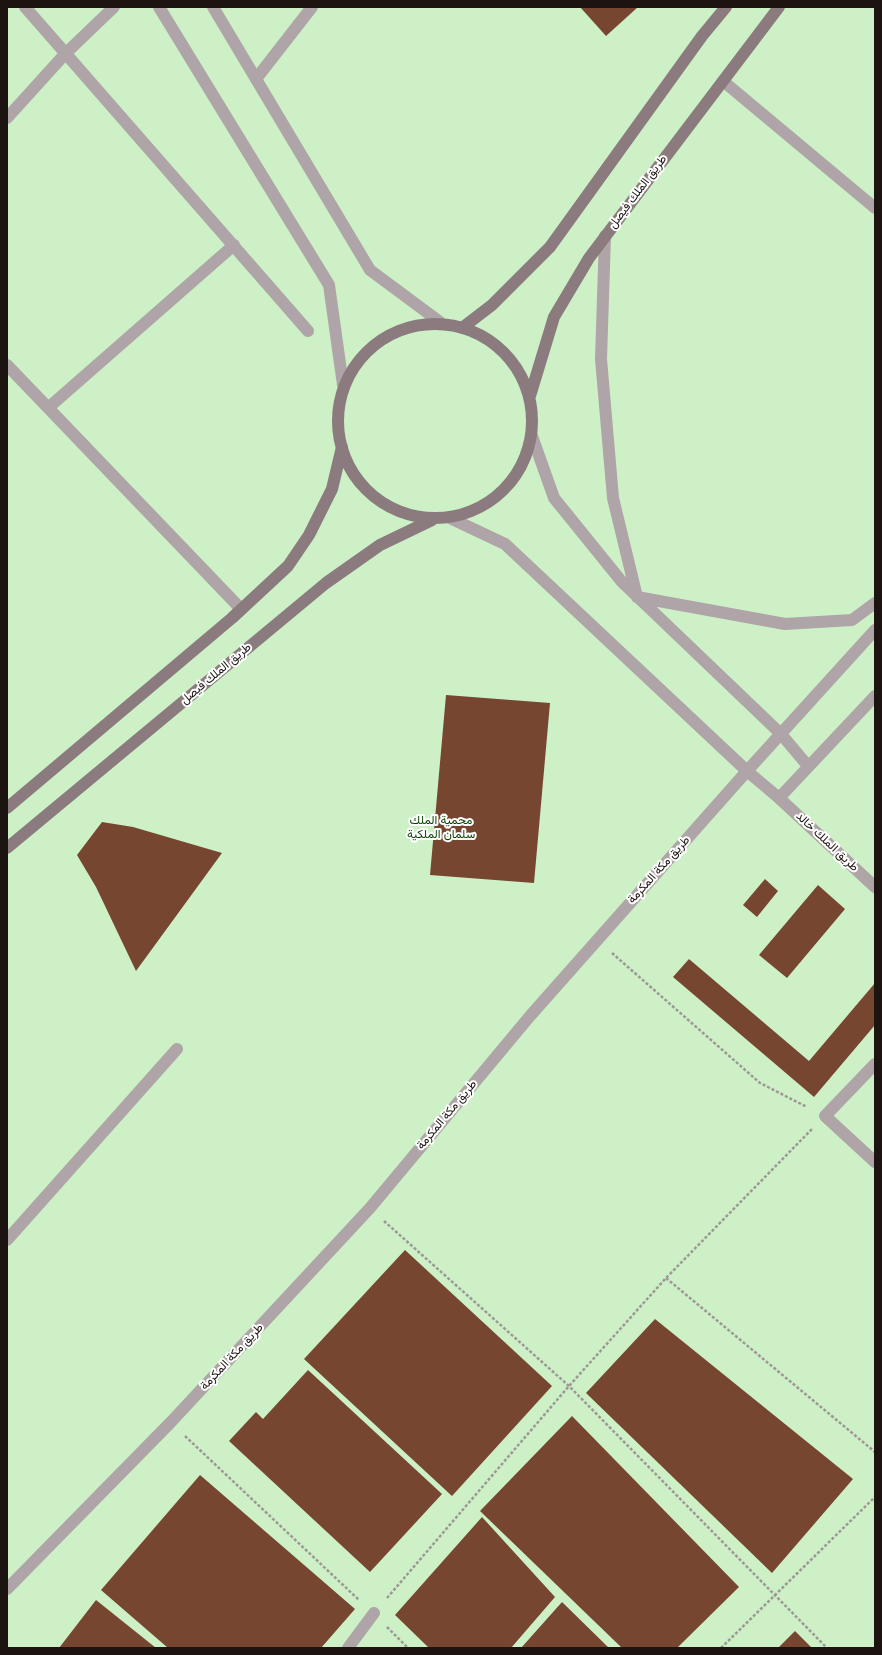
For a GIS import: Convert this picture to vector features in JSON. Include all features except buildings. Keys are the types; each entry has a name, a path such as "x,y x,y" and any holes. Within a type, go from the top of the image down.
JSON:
{"main road":[{"path":"462,328 492,305 550,247 702,36 726,7"},
{"name":"طريق الملك فيصل","path":"530,396 554,317 589,258 780,7"},
{"path":"440,322 481,333 512,360 530,396 532,436 514,476 489,502 450,518 410,518 373,497 347,464 339,429 343,385 364,351 400,330 440,322"},
{"path":"7,808 241,609 288,566 309,535 332,489 342,444"},
{"name":"طريق الملك فيصل","path":"7,848 326,583 380,545 437,517"}],"street":[{"path":"25,7 308,331"},
{"path":"7,118 65,54 114,7"},
{"path":"159,7 329,285 343,385"},
{"path":"213,7 370,270 440,322"},
{"path":"256,79 312,7"},
{"path":"723,81 875,208"},
{"path":"605,236 600,359 613,498 637,597"},
{"path":"48,408 234,245"},
{"path":"7,365 241,609"},
{"path":"532,436 554,498 622,582 781,734 808,766"},
{"name":"طريق الملك خالد","path":"450,518 505,544 746,771 779,798 875,887"},
{"path":"637,597 785,624 852,620 875,603"},
{"name":"طريق مكة المكرمة","path":"7,1589 171,1422 370,1208 530,1016 746,771 875,630"},
{"path":"779,798 875,696"},
{"path":"7,1240 178,1049"},
{"path":"875,1064 825,1116 875,1162"},
{"path":"348,1648 374,1613"}],"path":[{"path":"374,1613 569,1386 666,1278 825,1116 760,1083 597,940"},
{"path":"370,1208 569,1386 827,1648"},
{"path":"666,1278 875,1452"},
{"path":"171,1422 374,1613 408,1648"},
{"path":"721,1648 875,1497"}],"green space":[{"name":"محمية الملك سلمان الملكية","path":"7,7 875,7 875,1648 7,1648"}]}
